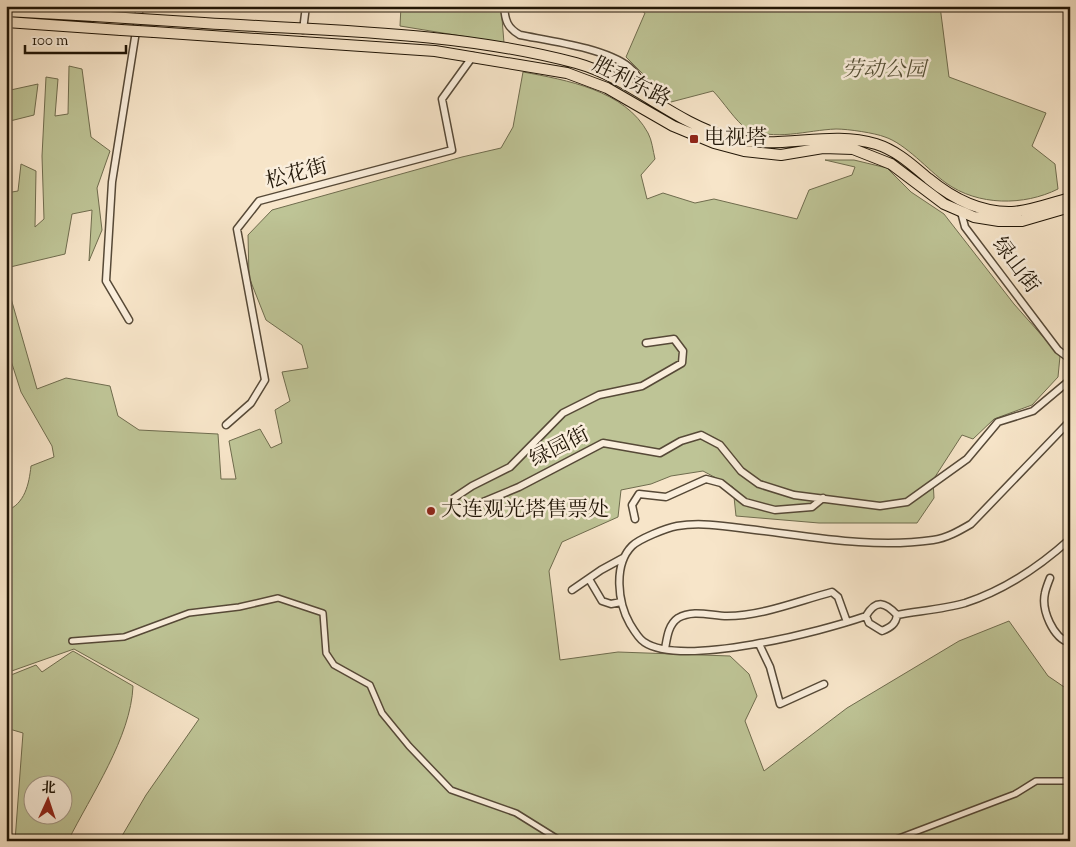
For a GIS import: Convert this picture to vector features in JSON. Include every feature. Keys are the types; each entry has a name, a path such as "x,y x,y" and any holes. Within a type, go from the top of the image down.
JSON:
{"main road":[{"path":"6,11 433,38 547,56 600,72 675,114 729,138 784,144 841,138 877,144 896,153 950,195 959,200 993,210 1012,212 1070,198"},
{"name":"胜利东路","path":"6,22 323,42 473,56 567,73 607,88 673,126 714,143 744,152 781,155 823,148 853,150 891,164 944,204 961,212 999,221 1022,221 1070,207"}],"street":[{"path":"130,320 106,281 112,182 140,6"},
{"path":"303,30 306,6"},
{"path":"504,6 505,19 511,30 520,35 588,48 628,66 644,84 650,99"},
{"name":"松花街","path":"226,425 252,403 265,380 237,229 259,201 452,150 442,99 473,56"},
{"name":"绿山街","path":"961,212 965,227 1058,350 1070,359"},
{"name":"绿园街","path":"646,343 674,339 684,351 682,363 642,386 598,395 563,413 510,467 454,498 459,512 519,487 603,443 660,453 681,441 701,435 720,445 741,471 759,484 794,494 880,506 907,502 967,459 998,422 1032,411 1070,380"},
{"path":"572,590 601,570 623,558 633,545 676,526 720,526 836,540 895,542 934,540 954,534 971,524 1070,421"},
{"path":"635,519 632,505 639,494 666,497 706,479 721,483 745,502 775,510 812,507 823,498"},
{"path":"897,615 965,603 1004,587 1044,563 1070,539"},
{"path":"623,558 619,591 621,602 630,624 644,642 665,649 705,651 759,644 866,616 871,607 878,604 888,605 897,615"},
{"path":"1050,578 1044,595 1047,618 1054,631 1064,641 1070,643"},
{"path":"590,579 602,601 611,604 621,602"},
{"path":"665,649 671,625 679,618 693,613 728,616 754,613 832,592 838,597 847,622"},
{"path":"72,641 124,637 189,613 238,607 278,598 323,613 326,653 334,664 370,685 382,712 409,746 451,790 516,813 561,841"},
{"path":"866,616 869,623 882,631 891,627 896,621 897,615"},
{"path":"759,644 770,667 780,704 824,684"},
{"path":"891,841 1015,794 1036,781 1070,781"}],"green space":[{"path":"401,6 501,6 504,43 400,26"},
{"name":"劳动公园","path":"633,6 940,6 949,77 1046,113 1032,146 1055,164 1058,189 1045,195 1016,201 1001,201 972,196 959,191 939,178 901,145 881,136 836,129 779,135 757,132 742,125 713,91 671,102 626,57 645,13"},
{"path":"69,66 82,69 91,137 110,151 97,188 102,230 89,261 92,210 72,214 65,254 6,268 6,193 18,191 21,164 36,171 35,227 44,219 42,156 46,77 58,79 55,116 68,114"},
{"path":"523,72 575,83 593,89 625,106 638,118 648,133 655,159 641,175 647,199 663,193 695,203 714,199 797,219 809,190 852,175 855,167 825,160 854,160 887,168 911,192 944,214 1014,304 1060,356 1058,377 1032,405 994,419 973,439 962,435 933,480 934,498 917,523 819,523 736,516 733,487 703,471 671,476 651,484 621,490 618,517 562,542 549,571 560,660 618,652 730,656 749,674 757,696 745,721 764,771 847,708 959,641 1009,621 1048,676 1070,691 1070,841 119,841 146,795 199,719 74,649 6,673 6,511 18,504 25,493 31,466 54,457 52,446 21,392 6,345 6,281 37,389 66,378 110,386 118,416 139,430 218,434 221,479 236,479 229,441 260,429 271,448 282,443 275,410 290,401 282,372 308,368 302,345 266,320 249,277 248,235 272,210 462,157 501,148 513,127"},
{"path":"38,84 34,115 6,122 6,91"},
{"path":"73,651 133,686 131,705 118,745 68,841 15,841 23,733 6,728 6,677 36,665 42,672"}],"place":[{"name":"电视塔","path":"694,139"},
{"name":"大连观光塔售票处","path":"431,511"}]}
